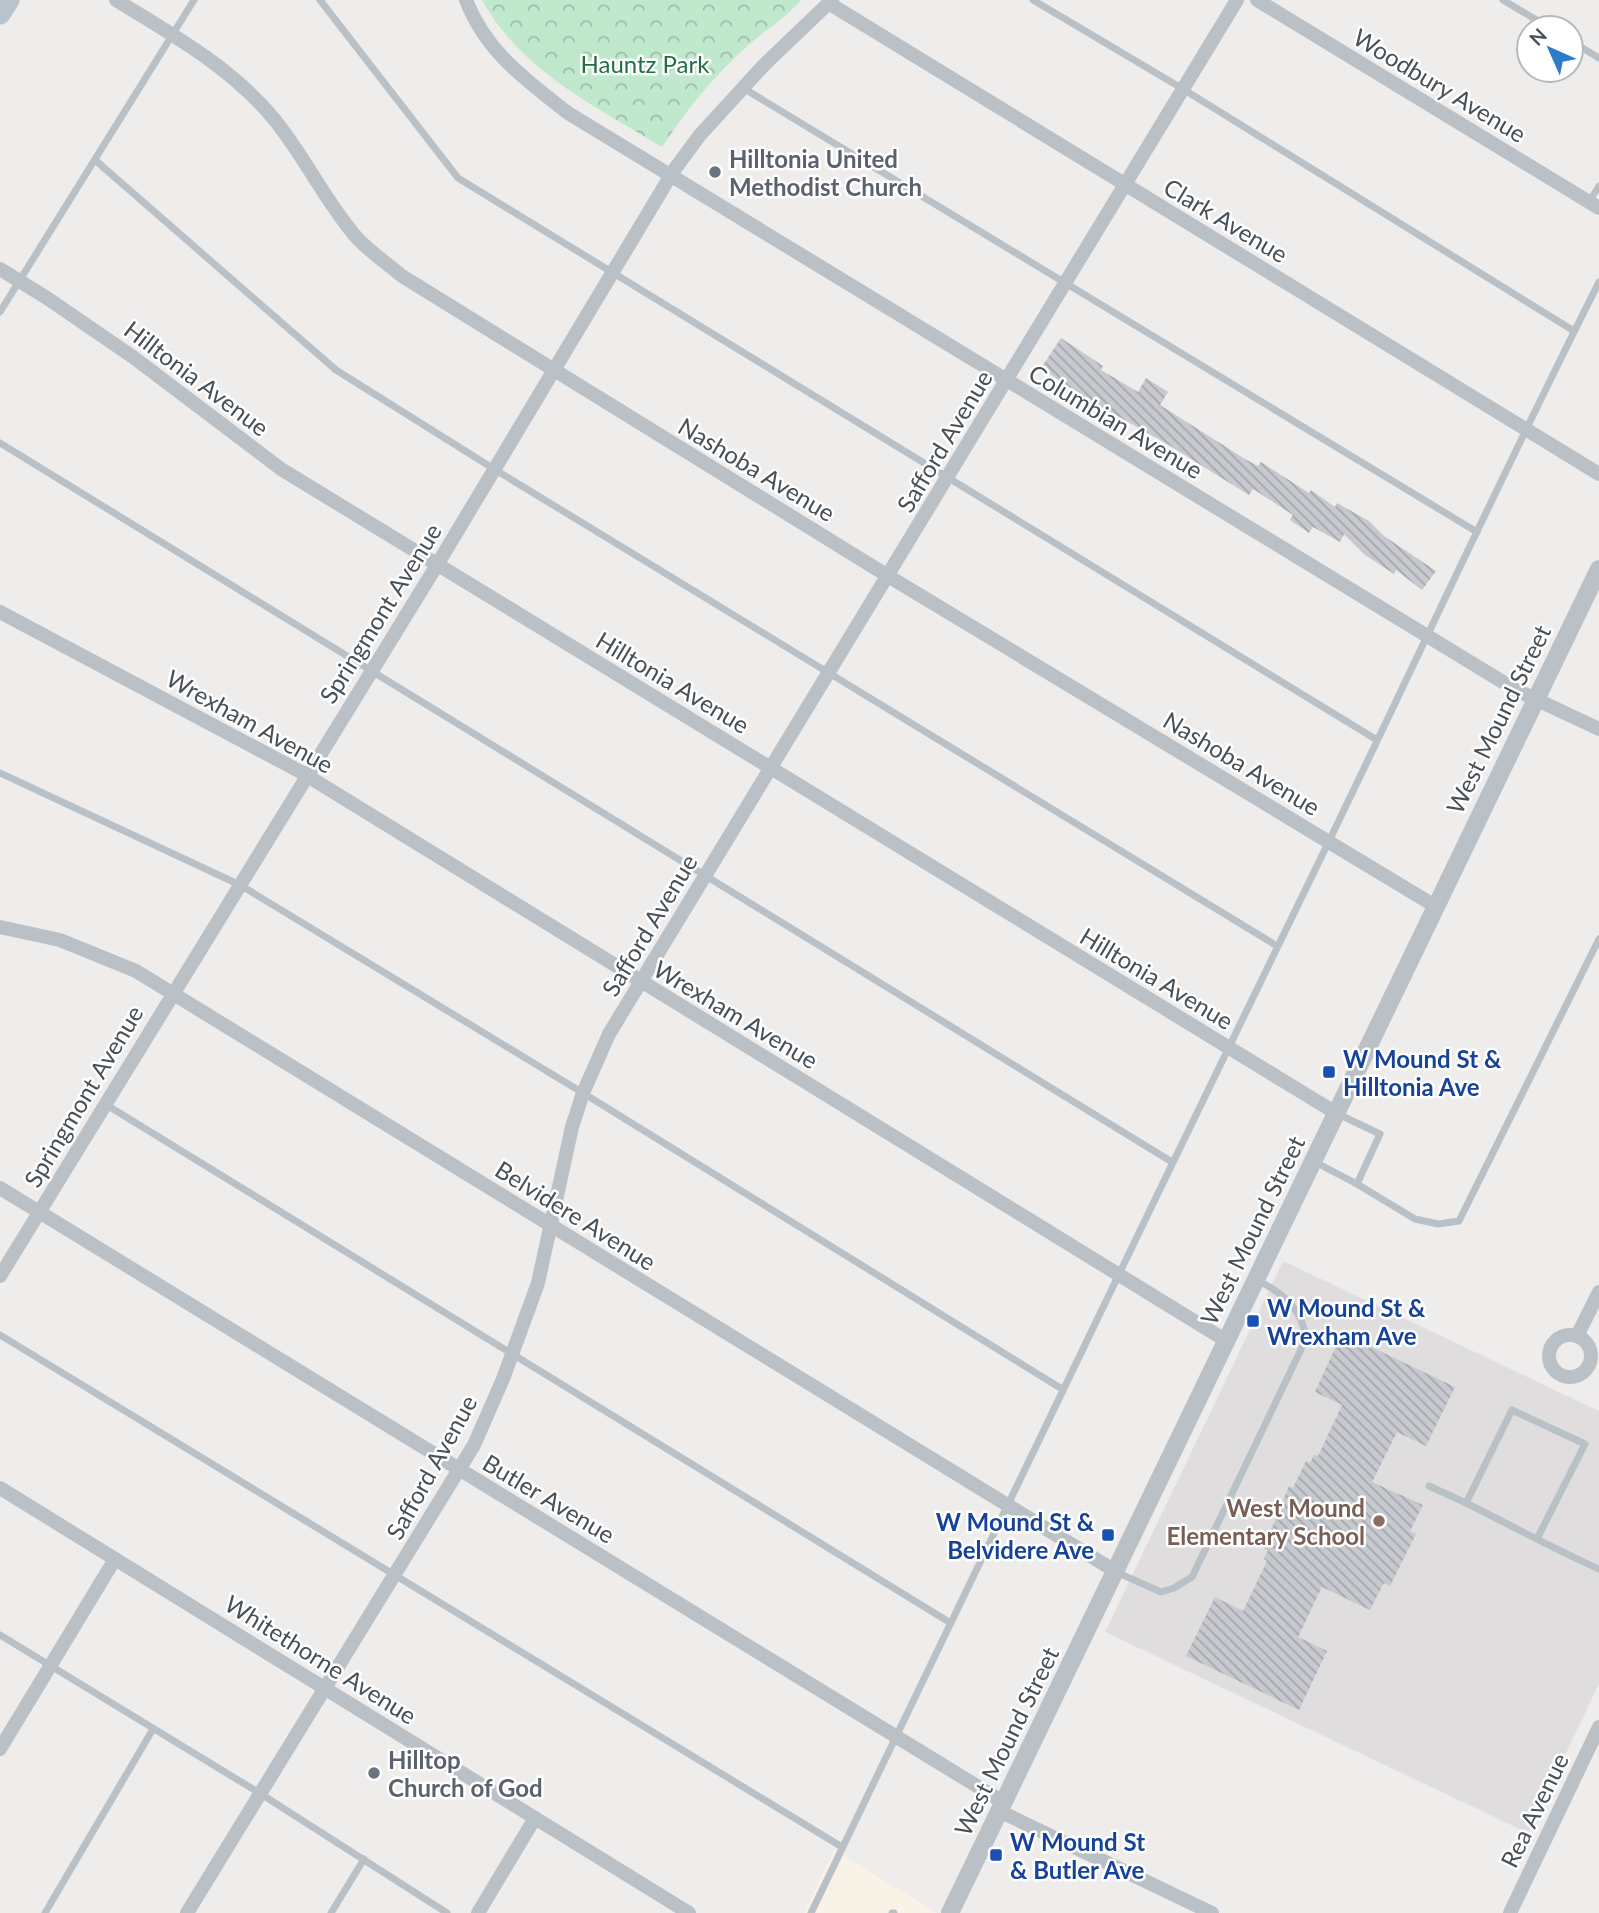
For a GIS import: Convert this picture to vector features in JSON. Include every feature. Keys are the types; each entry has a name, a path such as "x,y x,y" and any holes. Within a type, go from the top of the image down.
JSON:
{"main road":[{"path":"0,14 9,0"}],"street":[{"name":"Nashoba Avenue","path":"116,0 174,34 242,85 274,118 302,156 328,200 359,239 402,276 888,576 1435,906"},
{"name":"Columbian Avenue","path":"466,0 474,21 514,71 568,113 1427,637 1535,700 1599,729"},
{"name":"Safford Avenue","path":"187,1913 474,1445 538,1283 572,1127 583,1093 609,1034 1237,0"},
{"name":"Woodbury Avenue","path":"1258,0 1594,205"},
{"name":"Springmont Avenue","path":"0,1276 437,565 670,176 700,135 764,65 831,2"},
{"name":"Clark Avenue","path":"831,2 1599,474"},
{"name":"Hilltonia Avenue","path":"0,269 133,357 281,468 1336,1113"},
{"name":"West Mound Street","path":"950,1913 1599,569"},
{"name":"Wrexham Avenue","path":"0,612 307,776 1225,1340"},
{"name":"Belvidere Avenue","path":"0,927 60,940 136,971 1115,1572"},
{"name":"Butler Avenue","path":"0,1188 894,1736 1001,1807 1212,1913"},
{"path":"1577,1336 1599,1292"},
{"name":"Whitethorne Avenue","path":"0,1488 689,1913"},
{"path":"0,1749 116,1559"},
{"name":"Rea Avenue","path":"1510,1913 1599,1727"},
{"path":"478,1913 535,1818"}],"lane":[{"path":"0,312 194,0"},
{"path":"320,0 458,178 1377,740"},
{"path":"1033,0 1183,89 1574,331"},
{"path":"1503,0 1526,14"},
{"path":"743,88 1477,533"},
{"path":"95,160 336,370 1278,946"},
{"path":"1594,205 1599,186"},
{"path":"811,1913 1005,1504 1329,842 1525,429 1599,282"},
{"path":"0,443 1172,1162"},
{"path":"0,773 240,885 1062,1389"},
{"path":"1313,1161 1415,1219 1438,1224 1459,1221 1599,939"},
{"path":"105,1104 948,1622"},
{"path":"1336,1113 1380,1135 1357,1184"},
{"path":"1115,1572 1161,1592 1192,1577 1306,1339 1304,1325 1293,1304 1279,1292 1255,1279"},
{"path":"0,1335 842,1847"},
{"path":"1466,1503 1512,1410 1584,1444 1537,1539"},
{"path":"1429,1486 1599,1569"},
{"path":"0,1635 261,1794 447,1913"},
{"path":"45,1913 153,1729"},
{"path":"331,1913 364,1859"}],"shaded area":[{"name":"West Mound Elementary School","path":"1283,1261 1599,1411 1599,1684 1528,1833 1105,1632"},
{"path":"834,1850 937,1913 804,1913"}],"green space":[{"name":"Hauntz Park","path":"482,0 801,0 720,72 662,147 586,101 538,67 498,25"}],"building":[{"path":"1061,338 1103,366 1101,370 1138,392 1146,378 1168,392 1160,405 1245,459 1258,466 1261,462 1309,493 1311,490 1335,507 1337,503 1369,521 1384,536 1436,571 1422,590 1396,570 1394,574 1365,555 1344,534 1340,542 1313,527 1309,533 1290,520 1293,515 1253,489 1249,495 1082,396 1041,368"},
{"path":"1342,1333 1455,1387 1426,1446 1397,1432 1372,1482 1423,1505 1410,1531 1416,1534 1390,1586 1384,1583 1370,1610 1322,1587 1298,1637 1327,1651 1299,1710 1186,1656 1215,1597 1243,1611 1267,1561 1264,1559 1268,1550 1264,1548 1289,1486 1293,1488 1306,1461 1310,1463 1314,1455 1318,1456 1342,1405 1315,1392"}],"place":[{"name":"Hilltonia United Methodist Church","path":"715,172"},
{"name":"W Mound St & Hilltonia Ave","path":"1329,1072"},
{"name":"W Mound St & Wrexham Ave","path":"1253,1321"},
{"name":"West Mound Elementary School","path":"1379,1521"},
{"name":"W Mound St & Belvidere Ave","path":"1108,1535"},
{"name":"Hilltop Church of God","path":"374,1773"},
{"name":"W Mound St & Butler Ave","path":"996,1855"}]}
